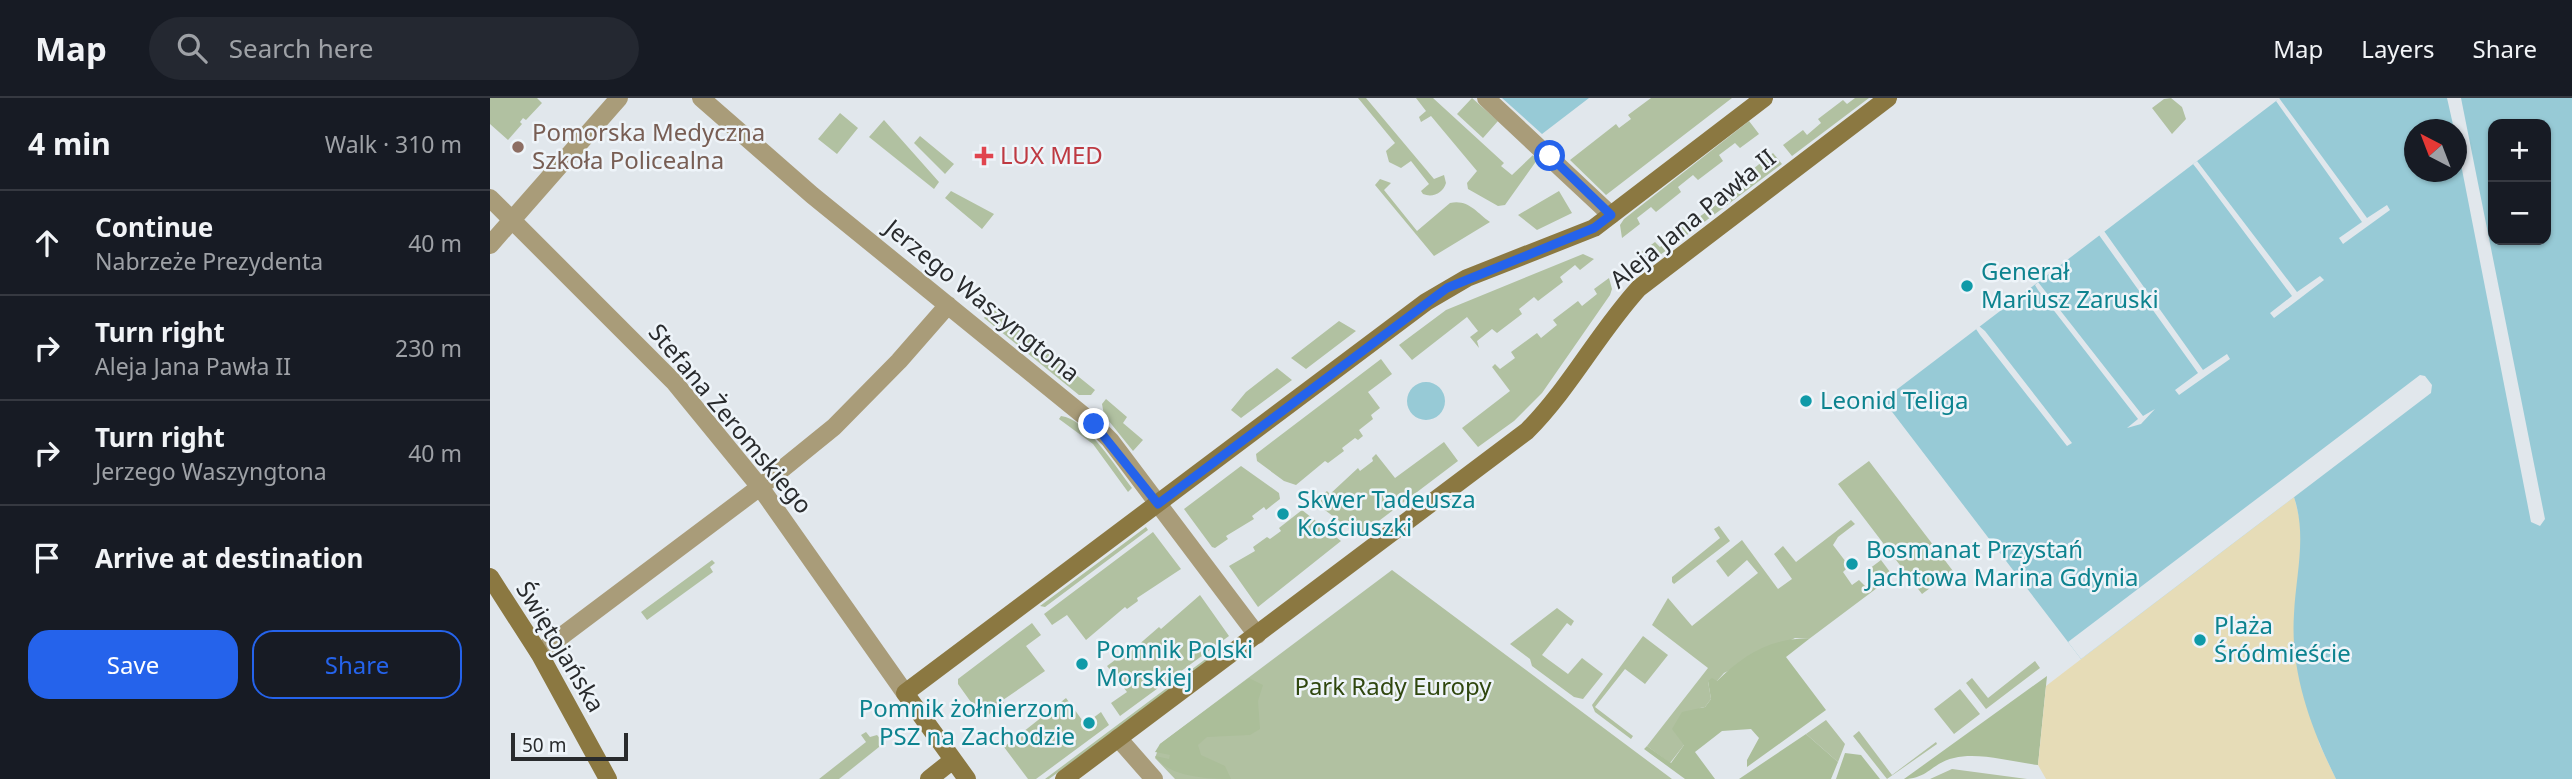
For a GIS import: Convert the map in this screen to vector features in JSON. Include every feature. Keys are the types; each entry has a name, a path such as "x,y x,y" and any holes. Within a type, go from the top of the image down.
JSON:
{"street":[{"path":"490,245 619,98"},
{"name":"Jerzego Waszyngtona","path":"701,98 812,195 1094,424 1257,635"},
{"path":"1486,98 1611,215"},
{"name":"Aleja Jana Pawła II","path":"1158,504 1447,288 1594,228 1764,98"},
{"name":"Aleja Jana Pawła II","path":"1257,635 1527,431 1562,393 1621,308 1639,288 1888,98"},
{"name":"Stefana Żeromskiego","path":"490,198 675,383 760,487 905,693"},
{"path":"539,653 760,487 858,405 948,305"},
{"path":"967,779 905,693 1158,504"},
{"name":"Świętojańska","path":"490,577 539,653 608,779"},
{"path":"1064,779 1257,635"},
{"path":"1118,738 1154,779"},
{"path":"929,779 953,760"}],"green space":[{"path":"490,98 537,98 542,103 526,120 523,118 520,122 522,124 508,140 490,124"},
{"path":"1358,98 1366,98 1434,179 1444,175 1446,183 1440,192 1434,195 1423,194 1421,191 1429,184 1411,161 1401,168 1389,162 1386,151 1395,143"},
{"path":"1416,98 1433,98 1504,163 1501,166 1512,175 1533,155 1537,160 1505,205 1498,206 1468,189 1467,183 1477,171 1431,116 1421,122 1419,117 1426,111"},
{"path":"1472,98 1498,121 1483,138 1457,114"},
{"path":"1651,98 1732,98 1606,195 1570,160 1616,124 1619,128 1631,119 1628,115"},
{"path":"1855,98 1869,98 1792,156 1783,145 1803,130 1807,135 1821,123 1818,119 1843,100 1847,104"},
{"path":"2171,98 2182,107 2186,119 2172,134 2152,108 2164,99"},
{"path":"840,113 858,128 837,154 818,139"},
{"path":"884,120 939,182 934,189 869,137"},
{"path":"1749,121 1759,134 1740,148 1735,143 1719,155 1723,161 1698,180 1693,175 1678,187 1681,192 1656,212 1651,207 1637,218 1640,224 1622,238 1620,225 1624,219"},
{"path":"920,136 954,164 945,174 914,143"},
{"path":"1773,153 1782,164 1652,261 1636,256 1655,242 1660,247 1675,236 1672,230 1695,212 1699,217 1716,205 1712,199 1737,181 1741,186 1756,174 1753,169"},
{"path":"1380,179 1391,183 1384,190 1417,231 1450,203 1456,202 1467,205 1490,222 1434,256 1375,185"},
{"path":"951,191 994,214 982,229 945,198"},
{"path":"1559,191 1572,213 1537,230 1518,215"},
{"path":"1583,254 1594,259 1580,270 1575,265 1560,277 1563,282 1538,301 1534,297 1519,309 1522,314 1497,333 1492,329 1477,341 1479,348 1470,337 1478,331 1467,317 1412,360 1399,345 1446,310"},
{"path":"1609,278 1612,289 1610,295 1542,393 1514,421 1478,447 1462,428 1510,391 1492,367 1495,364 1500,369 1515,358 1511,352 1537,333 1541,338 1557,325 1553,320 1578,301 1582,306 1597,294 1594,289"},
{"path":"992,307 1095,390 1091,395 1079,395 984,318"},
{"path":"1339,321 1356,331 1306,369 1291,358"},
{"path":"1381,359 1392,374 1368,392 1380,408 1371,415 1373,419 1359,430 1363,436 1358,440 1355,438 1342,448 1344,451 1328,463 1325,461 1296,485 1284,481 1257,461 1256,454"},
{"path":"1277,368 1292,380 1241,418 1231,410 1246,392"},
{"path":"1106,399 1127,417 1123,423 1143,440 1133,451 1104,415 1102,404"},
{"path":"1061,416 1081,425 1100,446 1132,488 1128,492 1093,444 1059,419"},
{"path":"1444,442 1458,461 1359,536 1317,504 1317,499 1327,491 1330,494 1358,468 1360,471 1373,461 1372,458 1376,454 1395,478"},
{"path":"1869,461 1953,571 1922,594 1838,484"},
{"path":"1241,466 1279,493 1280,499 1266,510 1264,507 1252,516 1254,519 1226,536 1228,539 1215,548 1212,547 1184,509"},
{"path":"1302,510 1341,541 1258,607 1229,566 1255,551 1253,547 1281,531 1279,528"},
{"path":"1851,520 1855,524 1838,537 1833,545 1849,566 1843,572 1852,585 1859,580 1867,588 1877,580 1869,569 1881,560 1893,576 1809,639 1795,638 1724,673 1717,681 1708,681 1711,699 1705,707 1700,708 1684,745 1670,763 1647,746 1708,668 1652,625 1668,598 1692,626 1758,573 1747,560 1728,577 1716,561 1742,540 1778,589 1792,579 1774,554 1783,546 1796,562"},
{"path":"1719,526 1730,541 1674,584 1672,577 1720,538 1714,529"},
{"path":"1146,527 1148,530 1045,607 1040,606"},
{"path":"1153,532 1181,569 1137,598 1138,601 1127,609 1125,607 1086,640 1067,615 1052,625 1044,614"},
{"path":"712,560 715,563 710,567 713,572 647,620 641,612"},
{"name":"Park Rady Europy","path":"1392,570 1672,779 1175,779 1155,758 1160,744"},
{"path":"1200,595 1229,636 1120,716 1111,703 1127,692 1107,666 1127,651 1129,653 1159,627 1161,629"},
{"path":"1557,608 1574,621 1571,626 1567,623 1542,655 1568,674 1582,658 1603,674 1583,699 1574,697 1532,666 1530,659 1510,644"},
{"path":"1032,623 1041,635 1026,646 1045,671 1003,700 1004,703 983,719 958,684 958,679"},
{"path":"1643,636 1668,655 1645,684 1625,669 1595,707 1633,736 1631,739 1595,712 1592,705"},
{"path":"1795,639 1809,639 1786,657 1826,710 1747,767 1747,760 1759,738 1751,729 1722,731 1695,752 1715,779 1685,779 1644,749 1647,746 1671,763 1684,745 1672,729 1682,712 1705,707 1711,699 1708,681 1712,678 1717,681 1737,663 1770,645"},
{"path":"1227,643 1230,647 1049,779 1045,779"},
{"path":"2035,661 2040,668 1986,709 1966,683 1972,678 1988,698"},
{"path":"2047,676 2038,765 1964,756 1947,760 1919,776 1904,779"},
{"path":"1249,678 1263,685 1258,701 1260,729 1250,735 1207,737 1198,745 1201,755 1225,766 1231,779 1179,773 1161,763 1155,756 1169,759 1170,755 1155,752 1160,744"},
{"path":"1960,689 1980,714 1954,734 1934,709"},
{"path":"1066,698 1085,724 1101,712 1109,725 1036,779 1028,779 1004,747"},
{"path":"1826,720 1845,744 1838,762 1806,734"},
{"path":"1859,731 1892,775 1936,742 1937,744 1887,779 1853,736"},
{"path":"866,732 870,737 877,735 884,743 839,779 819,779 866,742 861,735"},
{"path":"1806,734 1838,762 1831,779 1739,779"},
{"path":"1845,753 1861,755 1880,779 1836,779"},
{"path":"1952,769 2027,779 1930,779"}],"sand":[{"name":"Plaża Śródmieście","path":"2294,496 2302,529 2300,561 2319,743 2336,779 2046,779 2038,765 2046,686"}],"water":[{"path":"1502,98 1589,98 1542,134"},
{"path":"2280,98 2572,98 2572,779 2336,779 2311,720 2295,657 2294,614 2300,526 2294,497 2081,659 1883,400"},
{"path":"1426,382 1440,387 1445,401 1440,415 1426,420 1412,415 1407,401 1412,387"}],"pier":[{"path":"2279,98 2367,218 2387,205 2390,210 2343,244 2339,238 2362,222 2276,101"},
{"path":"2447,98 2461,98 2465,119 2452,119"},
{"path":"2467,128 2488,245 2490,245 2545,519 2540,526 2531,522 2464,182 2467,182"},
{"path":"2197,161 2297,292 2320,276 2324,280 2274,318 2270,313 2292,296 2193,164"},
{"path":"2104,231 2203,370 2227,354 2230,359 2179,395 2175,390 2198,373 2099,235"},
{"path":"2038,282 2143,416 2155,409 2141,424 2127,428 2138,419 2038,290 2035,285"},
{"path":"1979,326 2072,443 2067,446 1980,335 1976,329"},
{"path":"2420,375 2425,376 2432,385 2431,393 2081,659 2068,642"}],"place":[{"name":"Pomorska Medyczna Szkoła Policealna","path":"518,147"},
{"name":"LUX MED","path":"984,156"},
{"name":"Generał Mariusz Zaruski","path":"1967,286"},
{"name":"Leonid Teliga","path":"1806,401"},
{"name":"Skwer Tadeusza Kościuszki","path":"1283,514"},
{"name":"Bosmanat Przystań Jachtowa Marina Gdynia","path":"1852,564"},
{"name":"Plaża Śródmieście","path":"2200,640"},
{"name":"Pomnik Polski Morskiej","path":"1082,664"},
{"name":"Pomnik żołnierzom PSZ na Zachodzie","path":"1089,723"}],"route":[{"path":"1094,424 1110,440 1158,504 1447,288 1594,228 1611,215 1550,156"}]}
